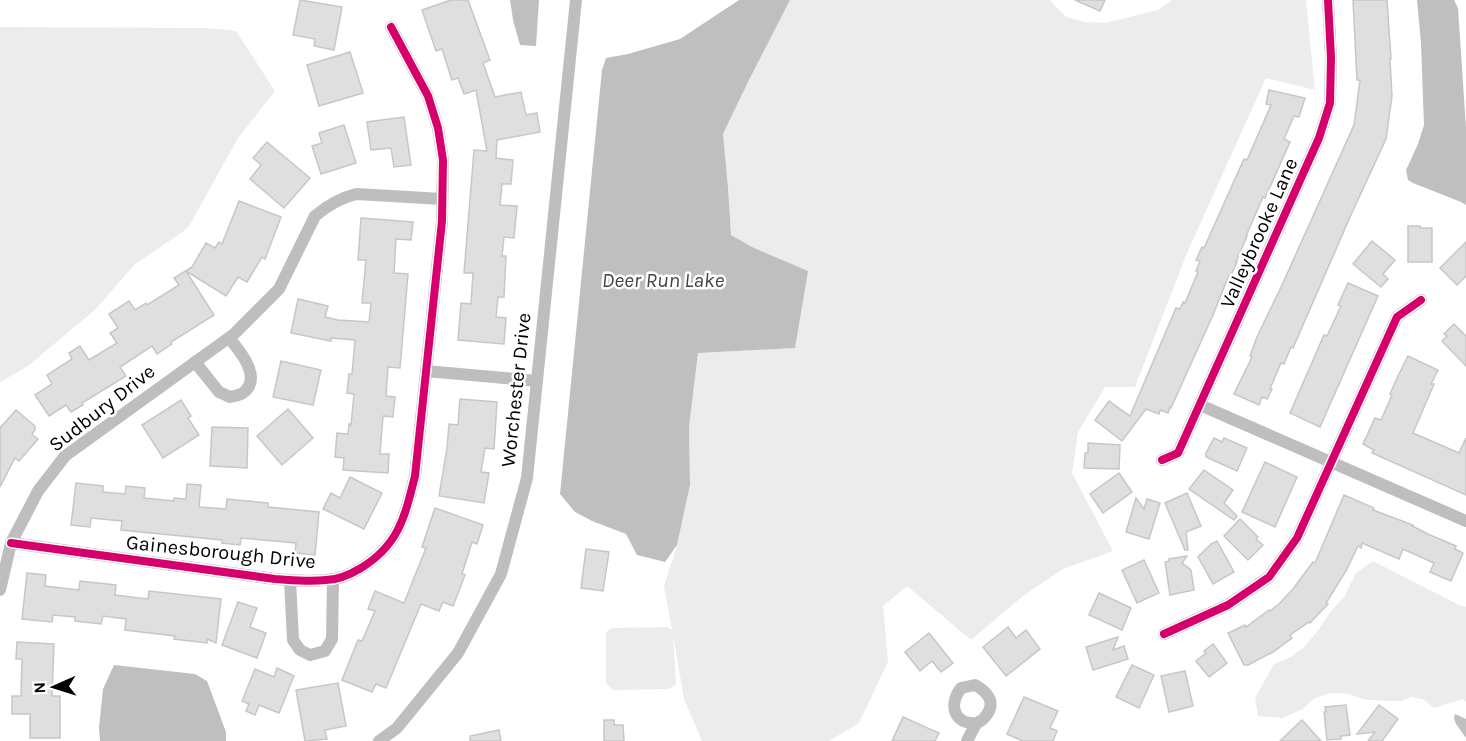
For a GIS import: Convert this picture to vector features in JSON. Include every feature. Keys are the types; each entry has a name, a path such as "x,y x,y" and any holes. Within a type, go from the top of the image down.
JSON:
{"street":[{"name":"Worchester Drive","path":"379,741 397,728 458,653 501,574 527,478 576,0"},
{"name":"Valleybrooke Lane","path":"1162,460 1178,453 1319,138 1330,104 1331,58 1328,0"},
{"name":"Gainesborough Drive","path":"11,543 310,581 333,579 351,574 368,564 385,549 398,532 415,476 442,221 443,160 438,128 428,96 391,27"},
{"name":"Sudbury Drive","path":"0,590 11,543 38,491 65,456 229,338 279,288 315,216 342,197 356,194 442,199"},
{"path":"1164,634 1228,605 1269,577 1297,538 1397,317 1420,300"},
{"path":"195,363 219,392 230,397 243,393 250,384 251,371 241,352 229,338"},
{"path":"426,371 537,381"},
{"path":"1200,405 1466,521"},
{"name":"Gainesborough Drive","path":"290,580 293,640 300,650 310,655 325,651 332,639 333,579"},
{"path":"967,741 977,723"}],"shaded area":[{"path":"790,0 1050,0 1066,17 1085,22 1105,23 1158,10 1172,0 1306,0 1315,90 1266,78 1187,253 1135,387 1105,387 1078,432 1072,473 1113,551 1063,569 1023,596 971,640 907,586 883,606 888,662 859,723 829,741 702,741 684,699 673,635 676,684 669,689 613,690 606,683 606,632 612,628 668,627 672,630 664,586 677,545 690,485 689,427 698,353 794,348 754,248 731,235 723,134"},
{"path":"0,27 205,28 236,31 275,91 238,138 188,228 134,265 96,309 28,366 0,382"},
{"path":"1373,561 1466,607 1466,702 1463,699 1434,708 1423,699 1411,697 1402,701 1382,701 1363,699 1349,694 1331,693 1315,698 1303,709 1282,718 1258,716 1255,698 1274,664 1291,657 1305,646 1344,597 1356,573"}],"water":[{"path":"510,0 539,0 536,46 520,45"},
{"name":"Deer Run Lake","path":"739,0 790,0 723,134 731,235 754,248 808,271 795,348 698,353 689,427 690,485 677,545 665,562 637,555 626,534 575,512 560,494 602,70 606,58 680,39"},
{"path":"1417,0 1454,0 1458,8 1466,128 1466,205 1408,180 1406,170 1424,125"},
{"path":"114,665 195,674 207,681 226,732 226,741 100,741 103,689"},
{"path":"1455,714 1466,719 1466,738 1456,724"}],"building":[{"path":"300,0 342,7 334,50 314,46 315,39 293,35"},
{"path":"451,0 468,0 490,60 483,63 495,97 521,92 526,115 537,113 540,132 497,140 496,158 513,160 511,184 502,184 500,205 517,206 514,238 504,237 502,256 506,256 504,297 498,297 496,317 506,318 504,344 458,340 461,303 471,304 473,273 464,273 474,150 487,151 476,90 464,94 458,78 452,80 442,49 436,51 422,10"},
{"path":"1075,0 1105,0 1100,11"},
{"path":"1353,0 1387,0 1392,96 1386,139 1293,348 1291,347 1284,364 1281,363 1267,399 1262,397 1259,405 1234,394 1252,357 1250,356 1257,337 1354,125 1360,80 1357,80"},
{"path":"350,52 363,93 319,106 307,65"},
{"path":"1269,90 1305,98 1299,117 1294,116 1284,139 1290,142 1265,198 1263,197 1237,262 1229,275 1171,408 1168,413 1160,410 1159,414 1146,409 1122,441 1095,420 1109,401 1130,416 1176,308 1180,309 1183,302 1185,303 1198,272 1196,271 1200,261 1196,260 1202,247 1204,248 1244,159 1247,160 1271,105 1266,104"},
{"path":"404,117 411,165 394,167 391,148 371,150 367,122"},
{"path":"344,125 356,163 321,174 312,146 322,143 319,133"},
{"path":"267,142 310,178 284,208 250,179 261,165 253,158"},
{"path":"239,201 281,217 265,259 262,257 247,282 238,277 226,296 186,271 214,315 171,342 172,344 157,354 152,346 120,367 126,376 82,403 83,405 71,412 66,405 49,416 35,395 52,384 47,375 72,359 69,353 80,346 89,360 117,343 110,333 118,328 109,314 129,301 135,310 179,285 174,278 192,267 206,243 215,248 219,242 222,244"},
{"path":"361,218 413,222 411,240 396,239 394,273 408,274 400,368 388,367 386,396 395,397 393,417 383,416 380,454 389,454 388,473 343,470 344,458 335,457 337,433 348,434 349,424 351,425 354,394 347,393 349,374 352,374 355,340 331,338 331,341 291,333 298,299 328,306 325,317 369,322 371,303 362,303 366,260 358,260"},
{"path":"1408,226 1432,228 1432,262 1408,262"},
{"path":"1372,241 1395,260 1383,274 1388,279 1381,287 1353,264"},
{"path":"1466,242 1466,276 1457,285 1440,268"},
{"path":"1348,283 1378,296 1320,427 1290,413 1324,335 1327,336 1341,306 1338,305"},
{"path":"1454,324 1466,336 1466,366 1442,341 1447,336 1444,334"},
{"path":"1408,356 1438,370 1413,433 1459,453 1466,438 1466,495 1372,453 1374,450 1363,444 1375,418 1381,420 1392,395 1390,394"},
{"path":"281,361 321,370 313,405 273,397"},
{"path":"460,399 497,402 494,449 485,448 481,472 489,473 484,503 439,496 449,424 458,425"},
{"path":"181,400 191,416 188,418 199,435 163,458 142,425"},
{"path":"288,409 313,438 282,465 257,436"},
{"path":"16,410 35,426 32,434 38,439 19,461 15,458 0,487 0,428"},
{"path":"212,427 248,428 247,468 210,466"},
{"path":"1214,438 1222,442 1224,438 1247,448 1237,471 1206,457"},
{"path":"1088,443 1120,445 1119,469 1084,468"},
{"path":"1265,462 1297,477 1275,527 1242,512"},
{"path":"1204,470 1233,490 1224,503 1237,516 1234,520 1189,489"},
{"path":"1119,473 1132,492 1103,513 1090,494"},
{"path":"350,477 382,493 364,529 323,509 331,493 340,498"},
{"path":"76,483 103,486 103,492 125,494 126,486 145,488 144,498 174,501 174,498 186,499 187,484 201,485 199,507 226,509 227,499 268,503 268,507 319,512 315,555 295,553 296,543 241,538 240,545 222,543 222,540 121,530 122,521 91,518 90,527 71,525"},
{"path":"1187,493 1201,526 1186,532 1188,550 1185,550 1165,503"},
{"path":"1344,495 1456,546 1455,549 1463,553 1451,581 1430,572 1434,563 1403,549 1399,559 1362,543 1361,548 1358,546 1326,603 1328,604 1310,623 1290,635 1292,638 1273,652 1244,665 1228,633 1245,625 1246,627 1279,604 1313,562 1315,563"},
{"path":"1136,498 1144,509 1147,499 1160,503 1149,539 1126,532"},
{"path":"435,508 483,525 477,544 472,542 462,574 465,575 453,606 443,602 439,611 421,604 386,688 376,684 372,692 342,680 358,640 362,641 375,611 368,609 375,591 404,603 426,548 422,547"},
{"path":"1240,519 1263,545 1248,560 1224,536"},
{"path":"1217,541 1234,572 1213,584 1198,557"},
{"path":"586,549 609,552 603,591 581,588"},
{"path":"1187,556 1182,563 1191,570 1194,590 1170,595 1165,562 1169,559"},
{"path":"1144,560 1159,593 1137,603 1122,570"},
{"path":"27,573 46,575 45,586 79,590 80,581 116,585 115,595 148,599 149,591 221,599 216,643 207,639 207,643 174,639 175,636 125,630 126,619 103,616 101,624 75,621 75,617 53,615 52,622 22,619"},
{"path":"1099,593 1131,608 1122,630 1089,615"},
{"path":"238,602 257,608 250,627 266,633 257,658 222,645"},
{"path":"1008,627 1016,638 1026,630 1040,649 1006,676 983,647"},
{"path":"929,633 953,663 941,672 932,661 920,671 905,652"},
{"path":"1118,637 1113,650 1124,646 1128,659 1093,670 1086,647"},
{"path":"17,642 54,644 52,696 60,696 60,738 30,738 30,714 12,714 12,696 21,696 22,659 16,659"},
{"path":"1213,644 1227,663 1209,677 1196,661"},
{"path":"1132,665 1154,675 1139,708 1116,697"},
{"path":"277,668 294,676 279,713 259,705 255,715 246,711 249,704 242,701 255,669 274,677"},
{"path":"1185,671 1193,706 1169,712 1161,676"},
{"path":"338,683 346,726 325,730 327,739 305,741 296,690"},
{"path":"1024,697 1058,711 1050,728 1057,731 1053,741 1023,741 1007,734"},
{"path":"1346,705 1350,735 1341,736 1341,739 1327,740 1325,707"},
{"path":"1379,705 1398,719 1382,741 1368,741 1375,732 1357,734"},
{"path":"903,717 939,733 935,741 892,741"},
{"path":"604,720 614,720 614,725 623,725 624,741 604,741"},
{"path":"1302,720 1321,741 1280,741"},
{"path":"499,730 501,741 470,741 470,736"}],"cycle path":[{"path":"1162,460 1178,453 1319,138 1330,103 1331,58 1328,0"},
{"path":"11,543 275,579 313,581 344,576 361,568 384,550 404,517 415,476 442,221 443,160 438,128 428,96 391,27"},
{"path":"1164,634 1228,605 1269,577 1297,538 1397,317 1421,300"}]}
